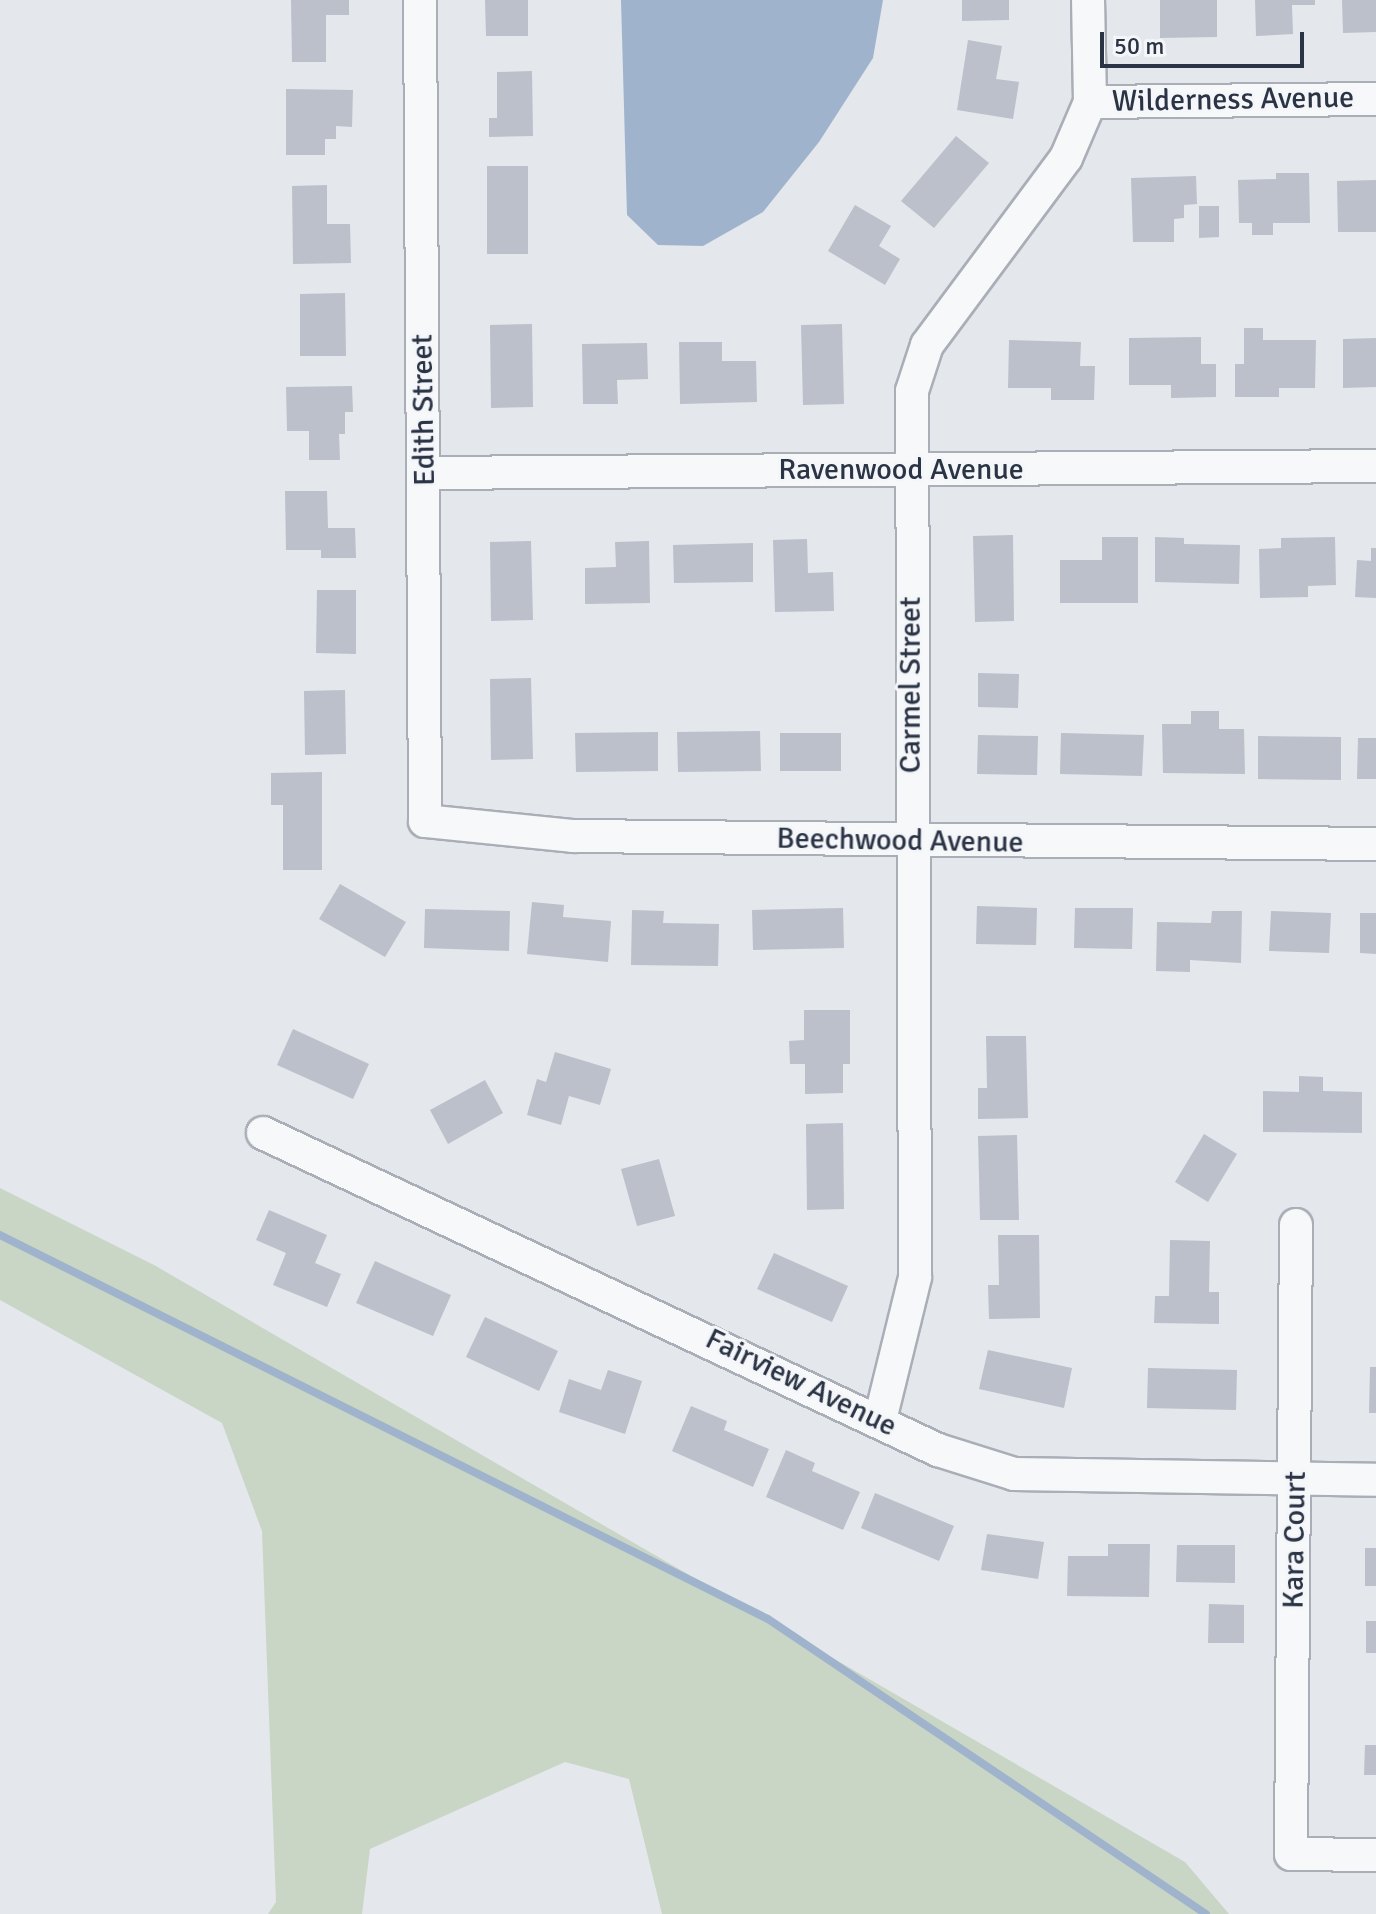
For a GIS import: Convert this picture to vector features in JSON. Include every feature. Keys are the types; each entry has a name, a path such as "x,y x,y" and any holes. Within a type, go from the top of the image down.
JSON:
{"street":[{"name":"Edith Street","path":"420,0 425,821"},
{"name":"Carmel Street","path":"880,1420 915,1277 909,471 912,391 927,345 1066,158 1090,102 1088,0"},
{"name":"Wilderness Avenue","path":"1090,102 1376,99"},
{"name":"Ravenwood Avenue","path":"425,473 1376,466"},
{"name":"Beechwood Avenue","path":"425,821 573,836 912,842 1376,844"},
{"name":"Fairview Avenue","path":"263,1133 880,1420 938,1450 1014,1474 1376,1480"},
{"name":"Kara Court","path":"1296,1225 1291,1854 1376,1855"}],"green space":[{"path":"0,1188 154,1265 1185,1862 1229,1914 662,1914 629,1779 565,1762 370,1849 362,1914 268,1914 276,1902 262,1531 222,1423 0,1300"}],"water":[{"path":"621,0 883,0 873,58 819,142 763,212 703,246 658,245 627,215"}],"building":[{"path":"291,0 349,0 349,15 326,15 326,62 292,62"},
{"path":"485,0 528,0 528,36 486,36"},
{"path":"962,0 1009,0 1009,20 962,21"},
{"path":"1160,0 1217,0 1217,37 1160,38"},
{"path":"1255,0 1315,0 1315,5 1292,5 1293,34 1256,36"},
{"path":"1342,0 1376,0 1376,32 1343,33"},
{"path":"968,40 1002,46 996,79 1019,82 1013,119 957,110"},
{"path":"532,71 533,136 489,137 489,118 497,118 497,72"},
{"path":"286,89 353,90 352,127 336,126 336,139 325,139 325,155 286,155"},
{"path":"956,136 989,163 934,228 901,201"},
{"path":"487,166 528,166 528,254 487,254"},
{"path":"1276,173 1309,173 1310,223 1273,223 1273,235 1252,235 1252,223 1239,223 1238,180 1276,179"},
{"path":"1196,176 1197,204 1184,205 1184,218 1174,219 1174,242 1133,242 1131,178"},
{"path":"1376,180 1376,232 1338,232 1337,181"},
{"path":"327,185 327,224 350,224 351,263 293,264 292,186"},
{"path":"855,205 891,226 879,246 900,259 885,285 828,251"},
{"path":"1199,206 1219,206 1219,237 1199,238"},
{"path":"345,293 346,356 300,356 300,294"},
{"path":"532,324 533,407 491,408 490,325"},
{"path":"842,324 844,404 803,405 801,325"},
{"path":"1244,328 1263,328 1263,340 1316,340 1315,388 1279,388 1279,397 1235,397 1235,364 1244,364"},
{"path":"1201,337 1201,364 1216,364 1216,397 1171,398 1171,385 1129,385 1129,338"},
{"path":"1376,338 1376,387 1343,388 1343,339"},
{"path":"1009,340 1081,342 1080,366 1095,366 1094,400 1051,400 1051,388 1008,388"},
{"path":"679,342 722,342 722,361 756,361 757,402 680,404"},
{"path":"647,343 648,379 617,380 618,404 583,404 582,344"},
{"path":"352,386 353,412 345,412 345,434 339,434 340,460 309,460 309,431 287,431 286,387"},
{"path":"285,491 327,491 328,528 355,528 356,558 321,558 321,550 286,550"},
{"path":"1013,535 1014,621 975,622 973,536"},
{"path":"1102,537 1138,537 1138,603 1060,603 1060,560 1102,560"},
{"path":"1155,537 1184,538 1184,544 1240,545 1239,584 1155,582"},
{"path":"1335,537 1336,585 1308,586 1308,597 1260,598 1259,549 1281,548 1281,538"},
{"path":"807,539 808,573 833,572 834,611 775,612 773,540"},
{"path":"531,541 533,620 491,621 490,542"},
{"path":"649,541 650,603 585,604 585,568 616,567 615,542"},
{"path":"753,543 753,582 674,583 673,545"},
{"path":"1371,548 1376,548 1376,598 1355,597 1357,560 1371,561"},
{"path":"317,590 356,590 356,654 316,653"},
{"path":"978,673 1019,674 1018,708 978,707"},
{"path":"531,678 533,759 491,760 490,679"},
{"path":"345,690 346,754 305,755 304,691"},
{"path":"1191,711 1219,711 1219,729 1244,729 1245,774 1163,773 1162,724 1191,724"},
{"path":"760,731 761,771 678,772 677,732"},
{"path":"658,732 658,771 576,772 575,733"},
{"path":"780,733 841,733 841,771 780,771"},
{"path":"1061,733 1144,735 1142,776 1060,774"},
{"path":"978,735 1038,736 1037,775 977,774"},
{"path":"1258,736 1341,737 1341,780 1258,779"},
{"path":"1358,738 1376,738 1376,779 1357,779"},
{"path":"322,772 322,870 283,870 283,805 271,805 271,773"},
{"path":"340,884 406,922 385,957 319,919"},
{"path":"532,902 564,905 563,917 611,921 608,962 527,954"},
{"path":"977,906 1037,908 1036,945 976,944"},
{"path":"843,908 844,948 753,950 752,910"},
{"path":"1075,908 1133,908 1132,949 1074,948"},
{"path":"425,909 510,911 509,951 424,948"},
{"path":"632,910 664,911 663,923 719,924 718,966 631,965"},
{"path":"1212,911 1242,911 1241,963 1190,960 1190,972 1156,971 1157,922 1211,923"},
{"path":"1271,911 1331,913 1329,953 1269,951"},
{"path":"1360,913 1376,913 1376,954 1360,953"},
{"path":"804,1010 850,1010 850,1064 843,1064 843,1093 805,1094 805,1064 790,1064 789,1041 804,1040"},
{"path":"293,1029 369,1064 353,1099 277,1065"},
{"path":"986,1036 1026,1036 1028,1118 978,1119 978,1088 987,1088"},
{"path":"555,1052 611,1069 600,1105 569,1096 561,1125 527,1115 537,1079 546,1082"},
{"path":"1299,1076 1323,1077 1323,1091 1362,1092 1362,1133 1263,1132 1263,1091 1299,1092"},
{"path":"485,1080 503,1113 448,1144 430,1110"},
{"path":"843,1123 844,1209 807,1210 806,1124"},
{"path":"1204,1134 1237,1154 1208,1202 1175,1182"},
{"path":"1017,1135 1019,1220 980,1220 978,1136"},
{"path":"659,1159 675,1216 637,1226 621,1169"},
{"path":"269,1210 327,1235 315,1263 341,1274 327,1307 273,1285 286,1253 256,1240"},
{"path":"998,1235 1039,1235 1040,1318 989,1319 988,1285 999,1285"},
{"path":"1170,1240 1210,1241 1209,1292 1219,1292 1219,1324 1154,1323 1155,1296 1169,1296"},
{"path":"774,1253 848,1286 832,1322 757,1289"},
{"path":"375,1261 451,1295 433,1336 356,1303"},
{"path":"485,1317 558,1351 539,1391 466,1357"},
{"path":"988,1350 1072,1368 1064,1408 979,1389"},
{"path":"1370,1367 1376,1367 1376,1413 1369,1413"},
{"path":"1148,1368 1237,1370 1236,1410 1147,1408"},
{"path":"608,1370 642,1381 625,1434 559,1412 569,1379 601,1390"},
{"path":"691,1406 727,1421 724,1430 769,1449 753,1487 672,1451"},
{"path":"786,1450 815,1463 812,1471 860,1492 843,1530 766,1497"},
{"path":"875,1493 954,1526 939,1561 861,1528"},
{"path":"987,1534 1044,1542 1038,1579 981,1570"},
{"path":"1108,1544 1150,1544 1149,1597 1067,1596 1068,1556 1108,1556"},
{"path":"1177,1545 1235,1545 1235,1583 1176,1582"},
{"path":"1365,1548 1376,1548 1376,1586 1365,1586"},
{"path":"1209,1604 1244,1605 1244,1643 1208,1643"},
{"path":"1366,1621 1376,1621 1376,1653 1366,1653"},
{"path":"1365,1745 1376,1745 1376,1775 1364,1775"}],"waterway":[{"path":"0,1235 768,1619 1206,1914"}]}
